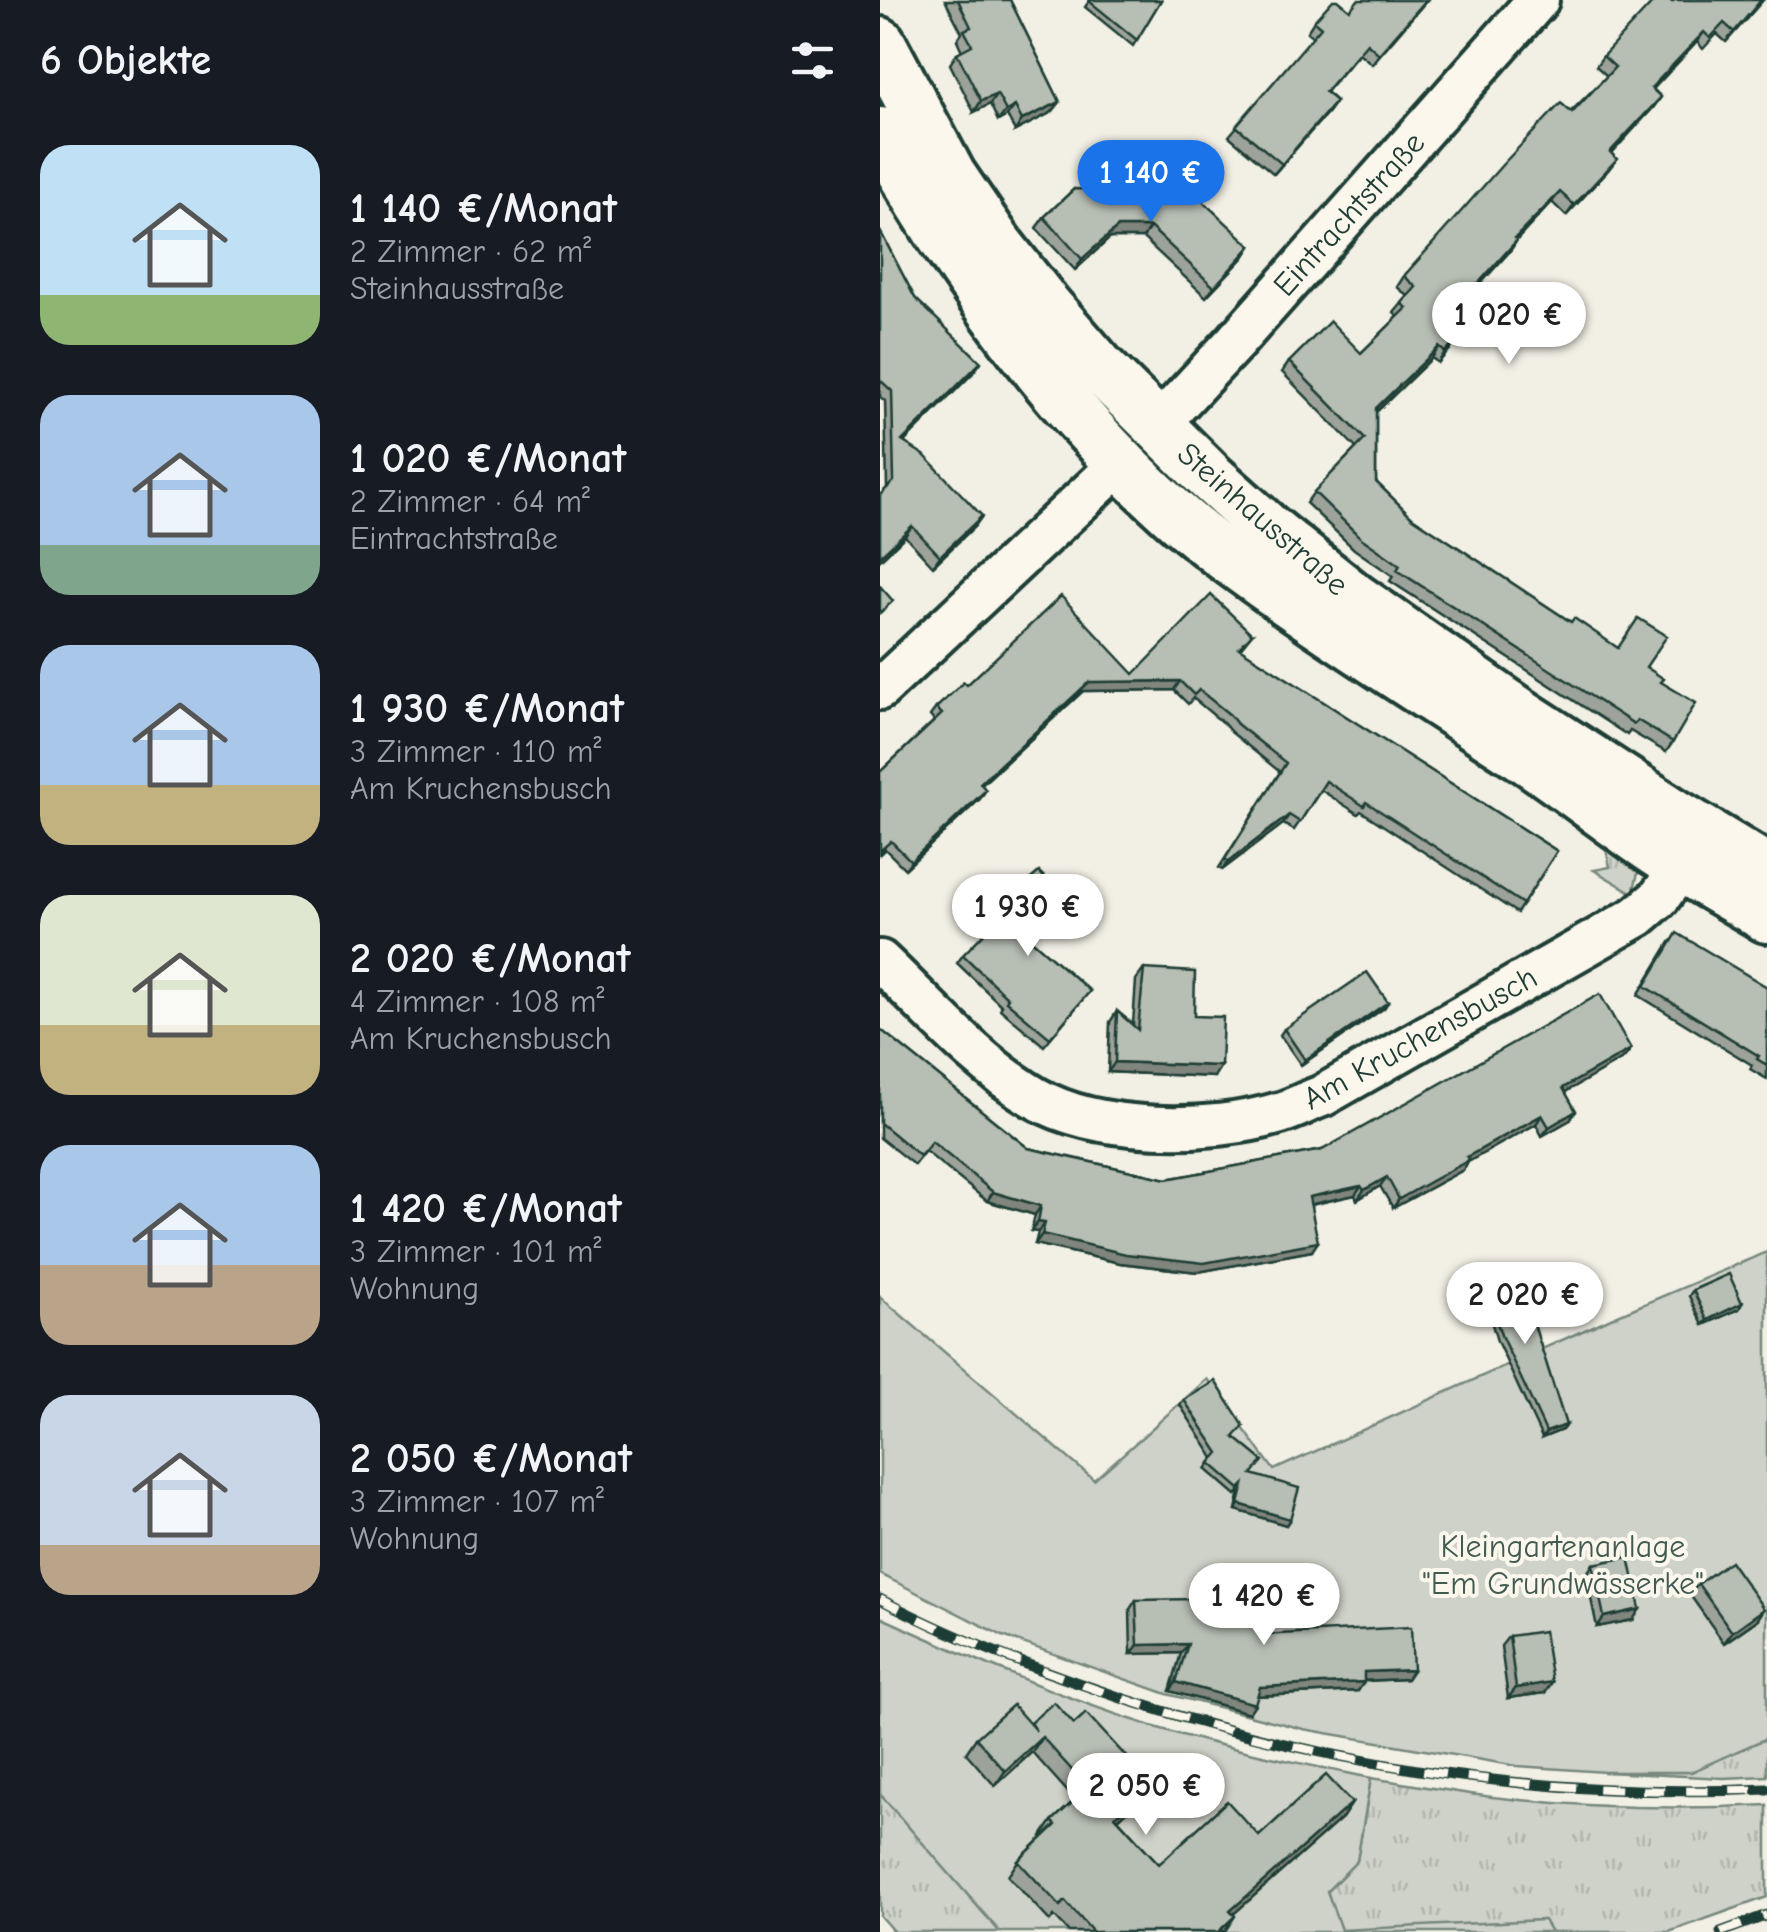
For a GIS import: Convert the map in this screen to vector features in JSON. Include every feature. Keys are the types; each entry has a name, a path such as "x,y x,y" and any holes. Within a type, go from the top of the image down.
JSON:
{"street":[{"name":"Eintrachtstraße","path":"1157,426 1538,0"},
{"name":"Steinhausstraße","path":"880,44 950,175 997,244 1100,368 1157,426 1269,530 1354,598 1534,723 1767,870"},
{"name":"Steinhausstraße","path":"880,133 968,277 1016,340 1064,401 1175,515 1234,563 1327,628 1544,769 1682,866 1767,917"},
{"path":"880,689 1121,462"},
{"name":"Am Kruchensbusch","path":"880,960 988,1064 1036,1098 1077,1116 1125,1125 1169,1128 1226,1123 1278,1114 1322,1096 1638,916 1659,898 1682,866"}],"green space":[{"path":"1604,840 1634,860 1639,869 1633,893 1594,870 1610,867"},
{"name":"Kleingartenanlage \"Em Grundwässerke\"","path":"1767,1252 1767,1738 1691,1772 1517,1766 1303,1729 1167,1694 1003,1636 880,1574 880,1297 1094,1480 1207,1379 1274,1470"},
{"path":"880,1617 1064,1695 1157,1728 1371,1778 1357,1861 1327,1891 1341,1930 1544,1920 1551,1932 1000,1932 880,1794"},
{"path":"1767,1738 1767,1776 1724,1778 1605,1772 1691,1772"},
{"path":"1371,1778 1560,1803 1767,1805 1767,1897 1669,1932 1551,1932 1543,1920 1341,1931 1327,1891 1357,1861"},
{"path":"880,1794 1000,1932 894,1932 880,1916"}],"building":[{"path":"958,0 1010,0 1060,102 1022,120 1015,106 1006,111 997,94 981,101 957,53 972,45 964,30 971,27"},
{"path":"1090,0 1161,0 1137,40"},
{"path":"1333,0 1350,10 1358,0 1426,0 1379,54 1367,43 1325,92 1336,101 1282,164 1236,126 1321,27 1314,21"},
{"path":"1655,0 1761,0 1734,32 1724,23 1710,38 1704,32 1651,88 1661,97 1610,152 1617,159 1574,205 1560,192 1515,238 1453,312 1469,326 1445,352 1439,347 1376,408 1376,482 1412,517 1571,622 1574,618 1618,648 1638,618 1667,636 1646,667 1664,679 1661,682 1696,703 1673,742 1637,720 1634,724 1397,570 1400,565 1361,538 1314,492 1365,439 1289,362 1330,321 1361,353 1407,308 1402,303 1416,287 1404,276 1561,103 1572,113 1615,67 1603,56"},
{"path":"1074,189 1193,192 1251,246 1214,287 1150,227 1118,227 1082,259 1044,217"},
{"path":"880,231 915,298 981,362 902,441 924,455 982,516 940,556 912,526 880,556 880,495 894,481 892,391 880,380"},
{"path":"880,586 893,601 880,613"},
{"path":"1211,595 1252,634 1239,648 1557,851 1523,904 1366,802 1364,806 1326,781 1300,822 1289,815 1228,862 1225,859 1286,763 1199,690 1194,695 1180,681 1089,682 980,783 986,790 911,861 891,841 880,849 880,772 942,714 936,708 964,682 967,685 1061,596 1134,674"},
{"path":"1039,872 1066,898 1028,937 1090,991 1050,1038 1006,1001 1008,998 963,955 999,918 993,911"},
{"path":"1677,933 1767,987 1767,1065 1757,1059 1759,1056 1645,986"},
{"path":"1144,969 1195,972 1194,1016 1223,1017 1221,1066 1115,1062 1117,1011 1138,1030"},
{"path":"1367,972 1388,1002 1305,1060 1284,1029"},
{"path":"1600,994 1631,1049 1563,1088 1576,1111 1549,1127 1542,1115 1399,1199 1387,1177 1364,1190 1361,1186 1309,1197 1318,1242 1204,1263 1126,1254 1042,1234 1045,1223 1038,1222 1041,1206 993,1192 932,1142 920,1156 880,1123 880,1029 1028,1148 1167,1179 1322,1150"},
{"path":"1517,1271 1566,1425 1546,1432 1501,1335 1484,1282"},
{"path":"1729,1274 1742,1303 1707,1320 1693,1290"},
{"path":"1215,1381 1244,1426 1234,1437 1263,1461 1252,1474 1299,1488 1290,1519 1239,1504 1244,1485 1240,1489 1210,1463 1219,1453 1184,1400"},
{"path":"1629,1557 1640,1609 1604,1617 1593,1564"},
{"path":"1730,1561 1764,1609 1732,1632 1698,1584"},
{"path":"1258,1598 1259,1635 1411,1627 1413,1670 1364,1672 1364,1682 1260,1687 1255,1704 1176,1682 1188,1644 1138,1645 1136,1600"},
{"path":"1544,1631 1552,1682 1516,1688 1509,1636"},
{"path":"1054,1702 1074,1724 1086,1713 1151,1784 1115,1816 1159,1864 1227,1801 1259,1836 1326,1775 1352,1803 1230,1911 1235,1916 1218,1932 1093,1932 1065,1901 1060,1906 1018,1861 1056,1825 1052,1821 1088,1788 1042,1737 1005,1771 976,1738 1013,1705 1036,1731 1030,1723"}],"railway":[{"path":"880,1599 976,1644 1075,1682 1159,1710 1329,1754 1503,1781 1679,1791 1767,1789"},
{"path":"1721,1932 1767,1915"}]}
